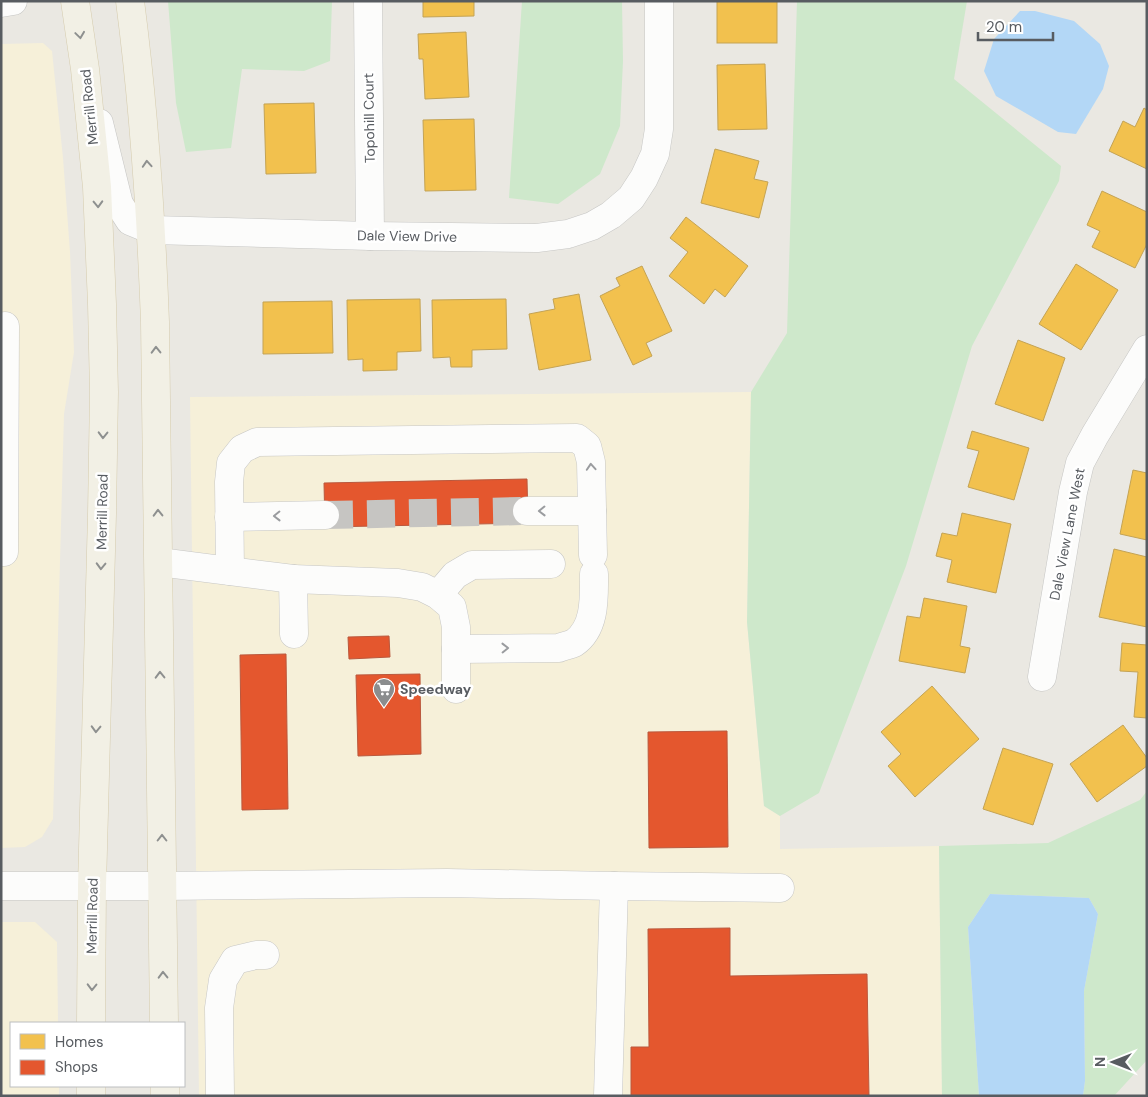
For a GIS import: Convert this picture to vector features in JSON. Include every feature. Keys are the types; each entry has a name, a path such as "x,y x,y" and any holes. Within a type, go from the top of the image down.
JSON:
{"main road":[{"name":"Merrill Road","path":"75,1 97,187 104,392 92,886 91,1022"},
{"path":"130,1 140,78 152,230 159,562 164,1022"}],"street":[{"path":"1,3 13,1"},
{"name":"Topohill Court","path":"368,1 370,236"},
{"name":"Dale View Drive","path":"84,69 120,204 130,221 152,230 537,238 568,234 592,226 611,215 630,198 644,178 655,154 659,129 659,1"},
{"path":"4,552 3,421 6,326"},
{"name":"Dale View Lane West","path":"1042,677 1073,492 1080,463 1147,348"},
{"path":"230,571 228,482 231,464 242,449 257,442 577,438 587,446 591,462 594,608 585,630 574,642 559,648 456,649"},
{"path":"527,512 592,511"},
{"path":"229,516 325,515"},
{"path":"159,562 293,579 398,583 422,587 438,595 452,607 456,627 456,689"},
{"path":"438,595 454,575 472,564 551,564"},
{"path":"293,579 294,634"},
{"path":"1,886 447,883 780,888"},
{"path":"608,1096 614,886"},
{"path":"220,1096 218,1008 223,980 235,960 265,955"}],"shaded area":[{"path":"43,43 52,51 63,158 70,252 74,352 64,414 53,819 42,837 25,847 1,848 1,44"},
{"path":"751,392 747,622 764,806 780,816 780,849 939,846 942,1096 199,1096 190,397"},
{"path":"1,922 35,922 57,942 58,1022 10,1022 10,1087 59,1087 59,1096 1,1096"}],"green space":[{"path":"168,1 332,1 330,61 304,71 242,69 231,148 186,152 176,103"},
{"path":"522,1 622,1 623,61 620,126 600,174 558,204 509,198"},
{"path":"797,1 967,1 954,79 1061,166 1059,181 972,346 906,566 819,793 780,816 764,806 747,622 751,392 787,333"},
{"path":"1147,791 1147,1060 1114,1096 1083,1096 1085,1081 1084,991 1098,914 1089,898 990,894 968,927 979,1096 942,1096 939,846 1048,843 1140,800"}],"water":[{"path":"1020,11 1035,11 1074,21 1100,44 1109,66 1103,89 1076,134 1058,132 996,96 984,71 994,39"},
{"path":"990,894 1089,898 1098,914 1084,991 1085,1081 1083,1096 979,1096 968,927"}],"building: Homes":[{"path":"423,1 474,1 474,16 423,17"},
{"path":"717,1 777,1 777,43 717,43"},
{"path":"466,32 469,97 425,99 423,59 419,59 418,34"},
{"path":"765,64 767,129 718,130 717,65"},
{"path":"314,103 316,173 266,174 264,104"},
{"path":"1144,108 1147,110 1147,169 1109,151 1123,121 1135,127"},
{"path":"474,119 476,190 425,191 423,120"},
{"path":"715,149 759,161 754,179 768,182 759,218 701,203"},
{"path":"1102,191 1147,212 1147,244 1135,268 1092,247 1100,231 1087,225"},
{"path":"686,217 748,266 725,297 715,289 704,304 669,276 688,252 670,238"},
{"path":"1076,264 1118,290 1081,350 1039,324"},
{"path":"642,266 672,331 646,343 652,356 633,365 600,296 620,286 616,278"},
{"path":"579,294 591,360 539,370 529,314 555,309 553,299"},
{"path":"420,299 421,351 397,352 397,370 363,371 363,359 348,360 347,300"},
{"path":"506,299 507,349 472,350 472,367 451,367 450,357 433,358 432,300"},
{"path":"332,301 333,353 263,354 263,302"},
{"path":"1018,340 1065,358 1043,421 995,404"},
{"path":"972,431 1029,448 1014,500 968,487 979,451 967,448"},
{"path":"1133,470 1147,473 1147,540 1120,534"},
{"path":"962,513 1011,524 996,593 947,582 952,560 936,556 942,533 957,536"},
{"path":"1114,549 1147,557 1147,627 1099,617"},
{"path":"924,598 967,606 960,646 970,648 965,673 899,661 907,616 920,618"},
{"path":"1122,643 1147,645 1147,718 1134,717 1138,672 1120,671"},
{"path":"932,686 979,739 915,797 888,766 901,754 881,732"},
{"path":"1123,725 1147,758 1147,766 1097,802 1070,764"},
{"path":"1003,748 1053,764 1033,825 983,809"}],"building: Shops":[{"path":"527,479 528,523 325,527 324,483"},
{"path":"389,636 390,657 349,659 348,637"},
{"path":"286,654 288,809 242,810 240,655"},
{"path":"420,674 421,754 358,756 356,675"},
{"path":"727,731 728,847 649,848 648,732"},
{"path":"730,928 730,976 867,974 869,1096 631,1096 631,1047 649,1047 648,929"}],"tunnel":[{"path":"325,515 527,511"}],"place":[{"name":"Speedway","path":"384,708"}]}
